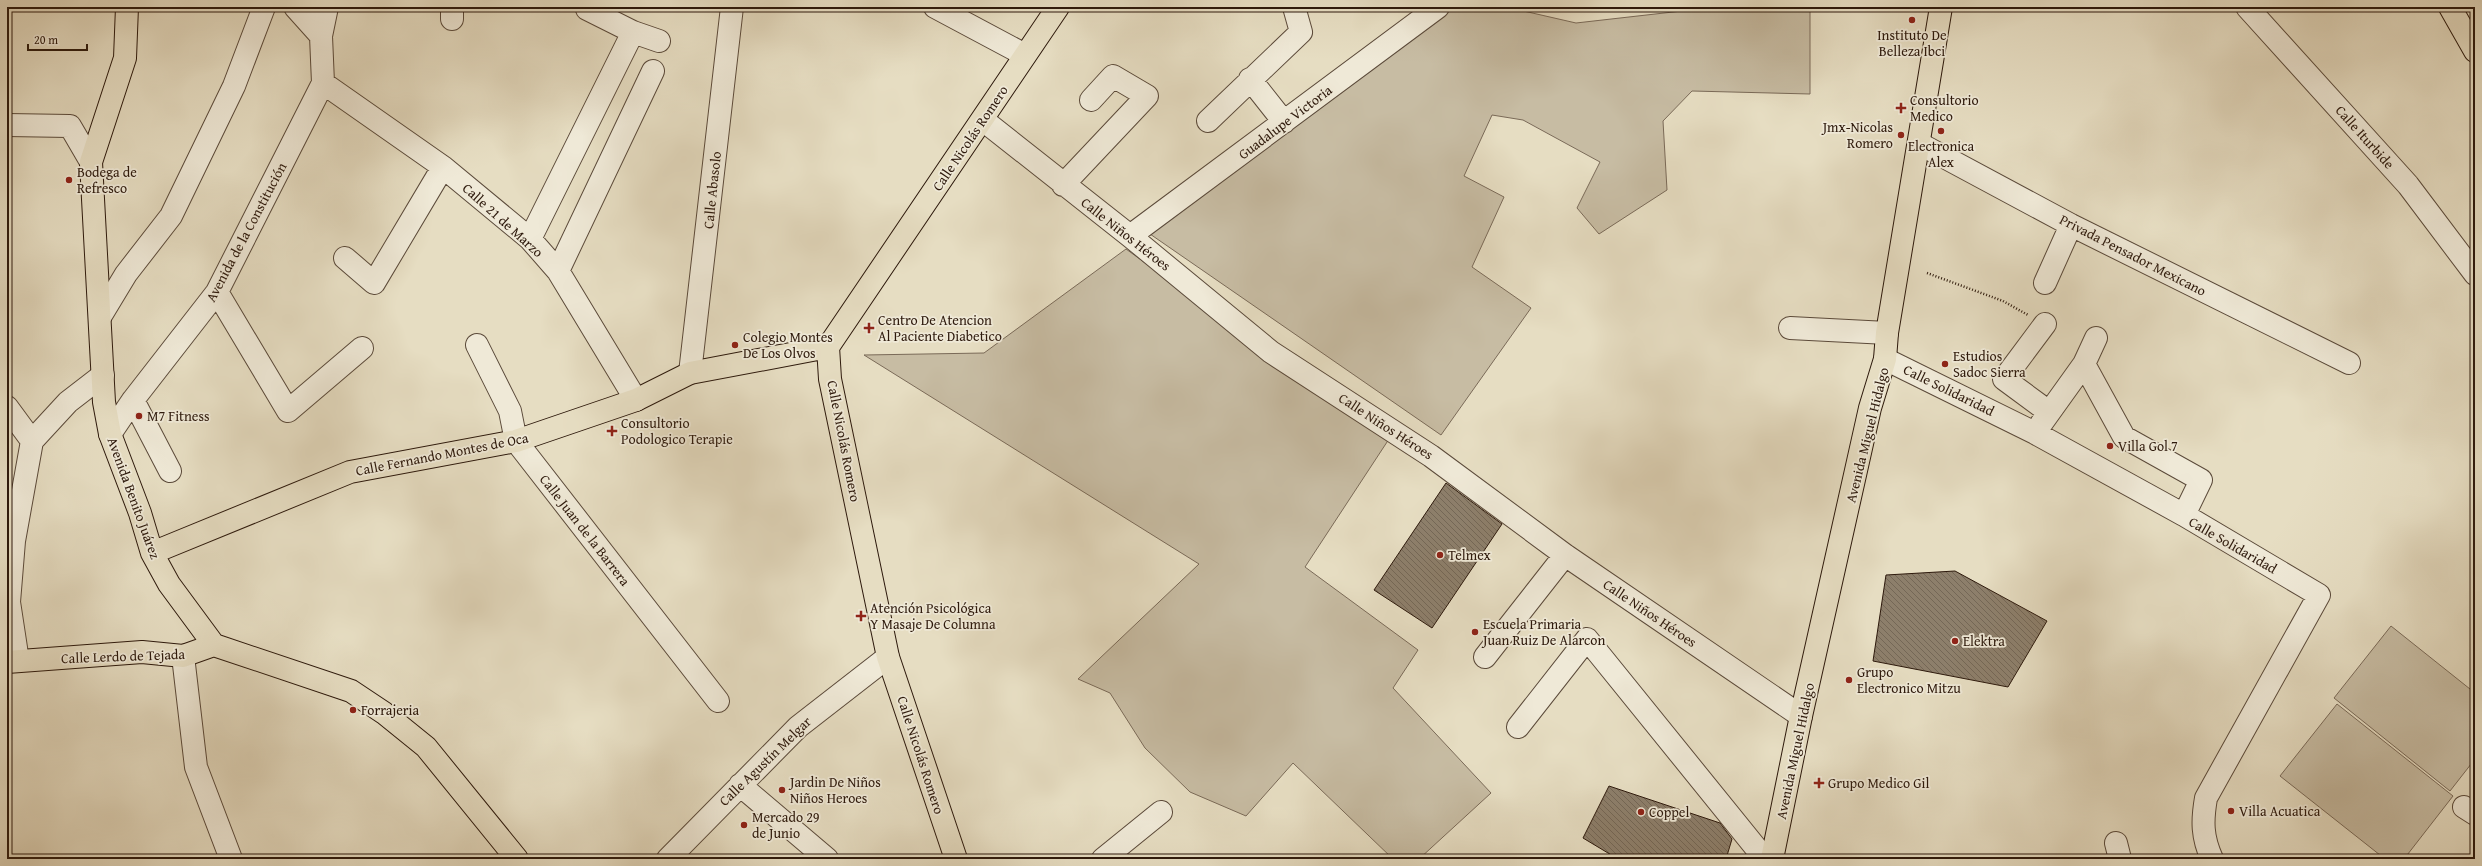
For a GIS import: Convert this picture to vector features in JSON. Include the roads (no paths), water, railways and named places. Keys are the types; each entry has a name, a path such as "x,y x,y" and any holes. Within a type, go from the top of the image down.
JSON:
{"main road":[{"name":"Avenida Benito Juárez","path":"127,7 126,58 91,162 104,402 110,434 140,513 152,553 169,584 214,645"},
{"name":"Calle Nicolás Romero","path":"956,859 888,657 830,379 828,347 1058,7"},
{"name":"Avenida Miguel Hidalgo","path":"1772,859 1801,716 1870,408 1885,359 1942,7"},
{"path":"2450,7 2475,51"},
{"name":"Calle Fernando Montes de Oca","path":"152,553 350,472 516,441 636,400 690,373 828,347"},
{"path":"214,645 351,691 384,713 426,747 517,859"},
{"name":"Calle Lerdo de Tejada","path":"12,662 142,652 183,656 214,645"}],"street":[{"path":"100,317 126,274 172,216 234,86 264,7"},
{"path":"295,7 321,36"},
{"name":"Avenida de la Constitución","path":"110,434 133,400 217,292 323,83 321,36 327,7"},
{"name":"Calle Abasolo","path":"690,373 732,7"},
{"path":"1208,122 1250,79 1301,32 1294,7"},
{"name":"Guadalupe Victoria","path":"1130,236 1438,7"},
{"name":"Calle Iturbide","path":"2247,7 2408,185 2475,274"},
{"path":"587,9 633,32 659,41"},
{"path":"942,9 1025,55"},
{"path":"530,240 633,32"},
{"path":"558,271 653,71"},
{"path":"1063,184 1147,96 1113,76 1091,100"},
{"path":"1250,79 1284,122"},
{"name":"Calle 21 de Marzo","path":"323,83 444,167 530,240 558,271 636,400"},
{"name":"Calle Niños Héroes","path":"983,120 1130,236 1271,352 1431,456 1565,555 1801,716"},
{"path":"7,125 70,126 91,162"},
{"name":"Privada Pensador Mexicano","path":"1920,144 2072,225 2349,363"},
{"path":"345,258 374,283 444,167"},
{"path":"2045,283 2072,225"},
{"path":"217,292 288,411 362,348"},
{"path":"2045,324 2004,379 2049,412"},
{"path":"1790,328 1888,333"},
{"path":"2035,433 2084,364 2096,338"},
{"name":"Calle Juan de la Barrera","path":"476,345 510,412 516,441 718,701"},
{"name":"Calle Solidaridad","path":"1885,359 2035,433 2184,516 2319,595 2206,798 2202,824 2205,842 2212,859"},
{"path":"2084,364 2124,437 2201,480 2184,516"},
{"path":"12,662 8,602 14,541 32,441 68,402 103,375"},
{"path":"133,400 170,470"},
{"path":"7,407 32,441"},
{"path":"1485,657 1565,555"},
{"path":"1518,727 1587,639 1765,859"},
{"path":"183,656 196,767 231,859"},
{"name":"Calle Agustín Melgar","path":"668,859 798,727 888,657"},
{"path":"740,785 827,859"},
{"path":"1103,859 1161,812"}],"place":[{"name":"Instituto De Belleza Ibci","path":"1912,20"},
{"name":"Consultorio Medico","path":"1901,108"},
{"name":"Electronica Alex","path":"1941,131"},
{"name":"Jmx-Nicolas Romero","path":"1901,135"},
{"name":"Bodega de Refresco","path":"69,180"},
{"name":"Centro De Atencion Al Paciente Diabetico","path":"869,328"},
{"name":"Colegio Montes De Los Olvos","path":"735,345"},
{"name":"Estudios Sadoc Sierra","path":"1945,364"},
{"name":"M7 Fitness","path":"139,416"},
{"name":"Consultorio Podologico Terapie","path":"612,431"},
{"name":"Villa Gol 7","path":"2110,446"},
{"name":"Telmex","path":"1440,555"},
{"name":"Atención Psicológica Y Masaje De Columna","path":"861,616"},
{"name":"Escuela Primaria Juan Ruiz De Alarcon","path":"1475,632"},
{"name":"Elektra","path":"1955,641"},
{"name":"Grupo Electronico Mitzu","path":"1849,680"},
{"name":"Forrajeria","path":"353,710"},
{"name":"Grupo Medico Gil","path":"1819,783"},
{"name":"Jardin De Niños Niños Heroes","path":"782,790"},
{"name":"Villa Acuatica","path":"2231,811"},
{"name":"Coppel","path":"1641,812"},
{"name":"Mercado 29 de Junio","path":"744,825"}]}
